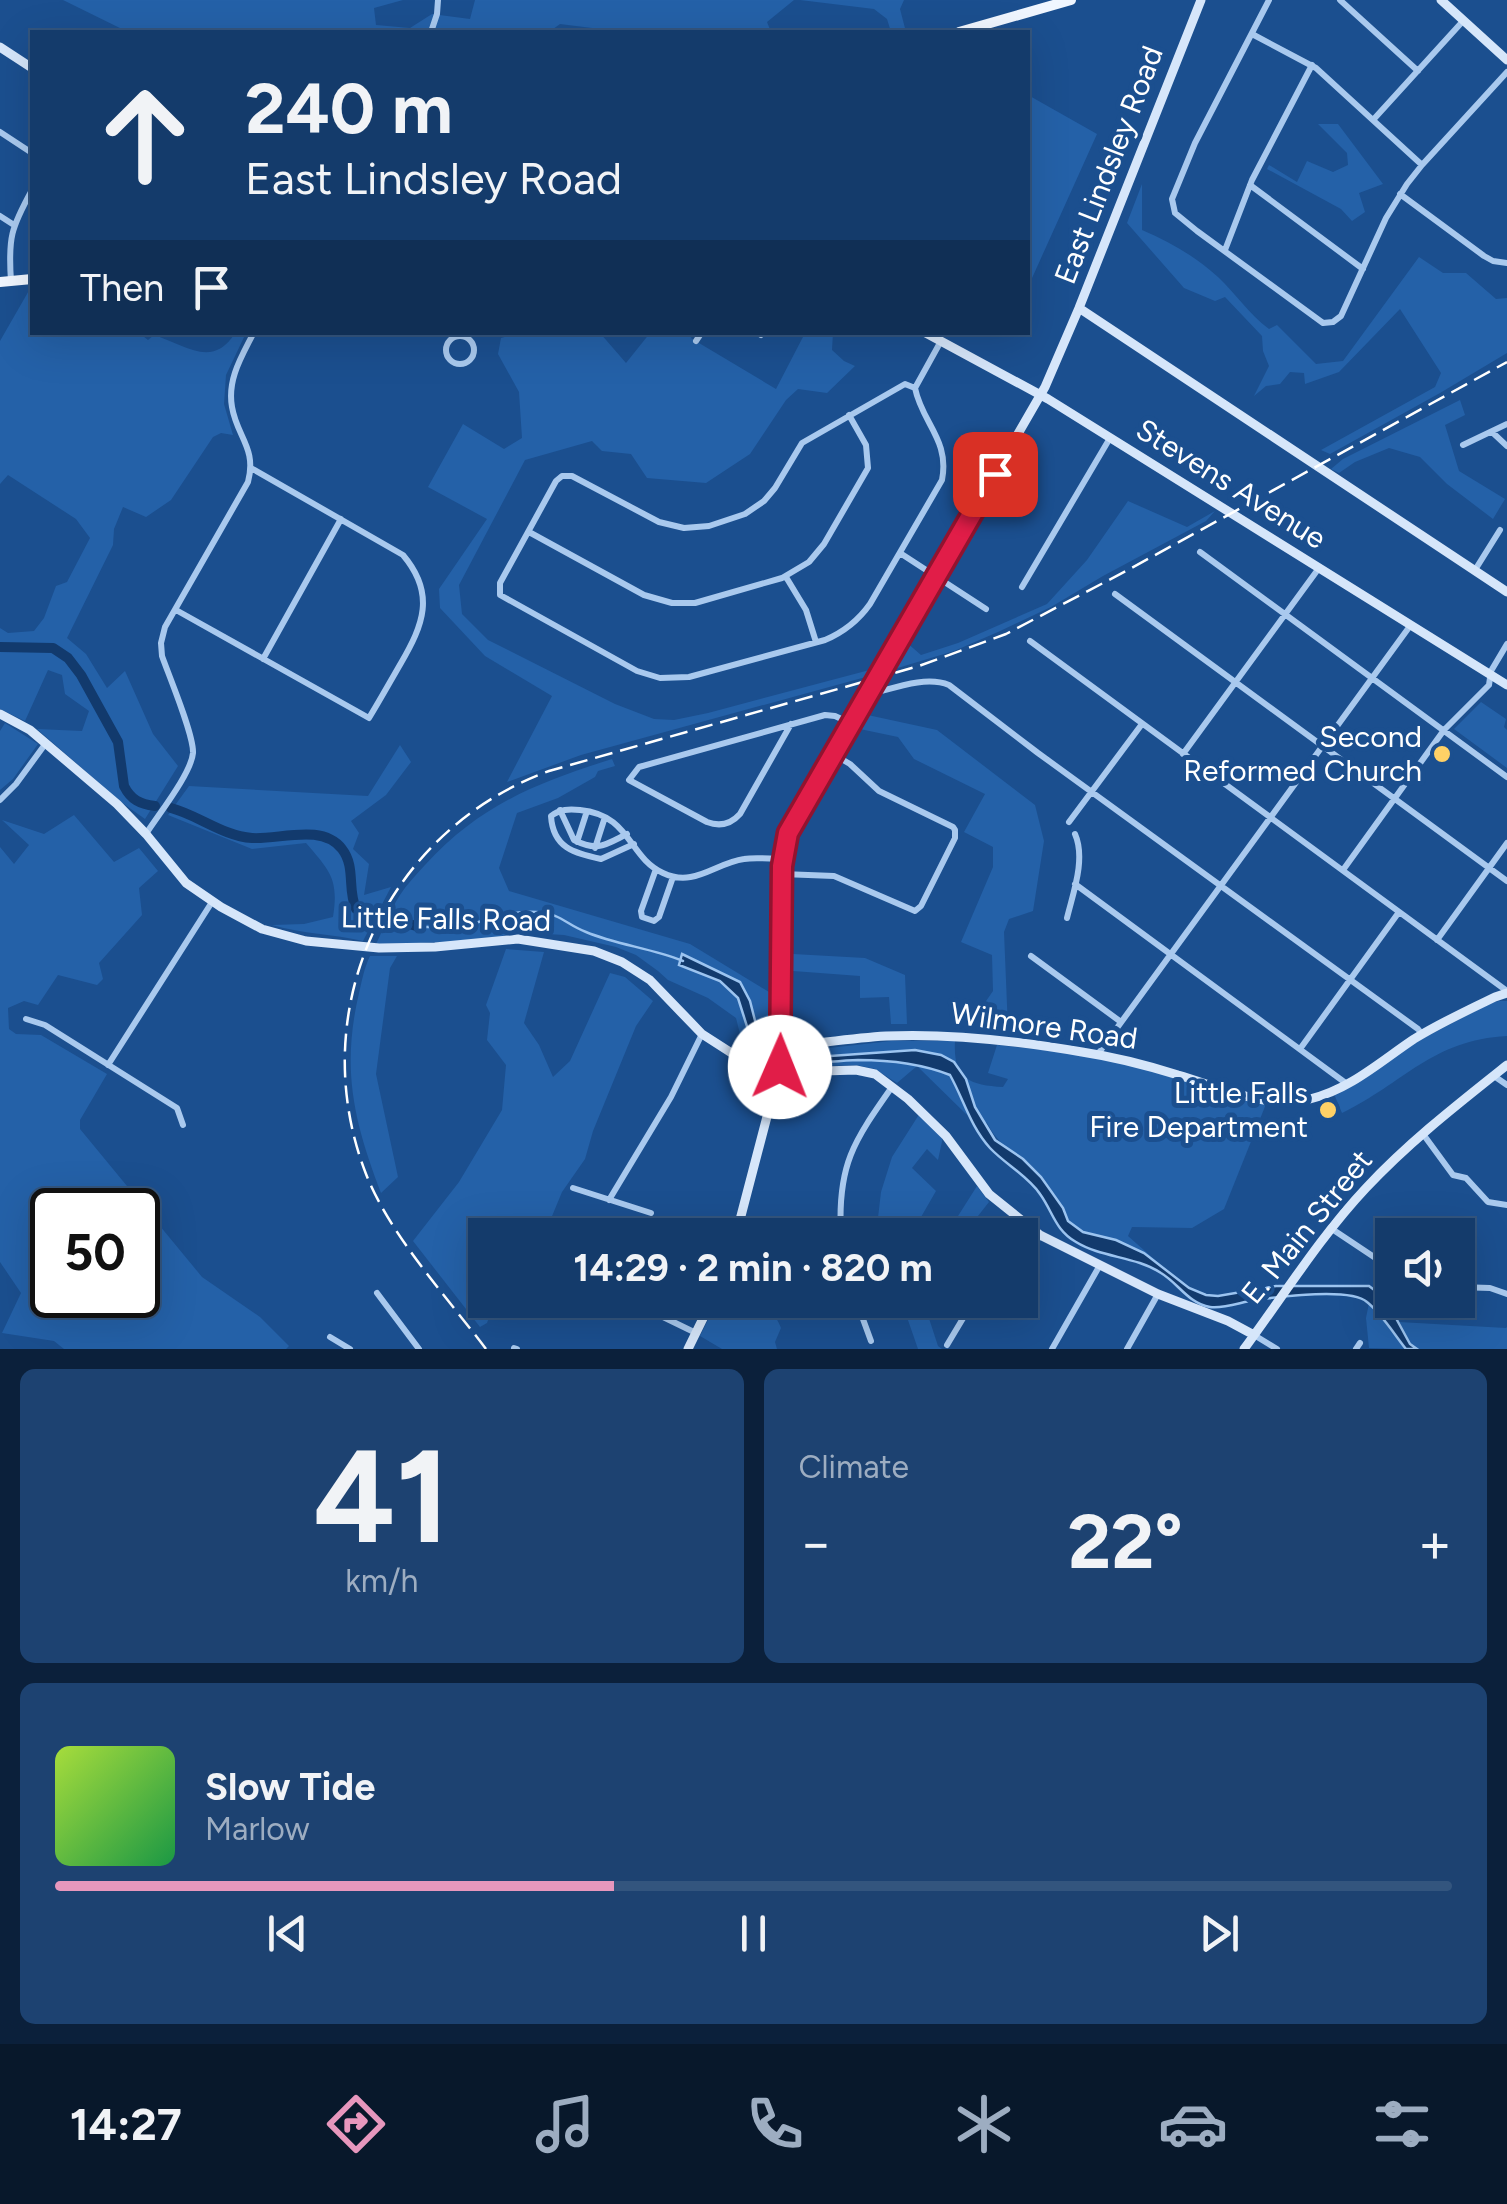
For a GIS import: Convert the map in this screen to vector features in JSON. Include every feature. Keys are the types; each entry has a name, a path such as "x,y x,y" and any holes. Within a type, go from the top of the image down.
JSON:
{"main road":[{"path":"966,30 1071,0"},
{"path":"5,281 30,278"}],"street":[{"path":"432,30 438,0"},
{"name":"East Lindsley Road","path":"740,1218 779,1069 782,859 790,827 1040,395 1080,308 1201,0"},
{"path":"1269,0 1181,175 1172,201 1174,211 1326,323 1342,316 1400,194 1507,72"},
{"path":"1340,0 1418,71"},
{"path":"1443,1 1507,60"},
{"path":"1373,120 1464,21"},
{"path":"1252,34 1312,65 1422,165"},
{"path":"0,47 30,67"},
{"path":"1224,250 1250,186 1312,65"},
{"path":"0,132 30,152"},
{"path":"1250,186 1363,269"},
{"path":"5,281 14,225 30,194"},
{"path":"1400,194 1484,256 1507,263"},
{"path":"0,216 14,225"},
{"path":"1080,308 1507,592"},
{"path":"146,834 186,771 193,749 161,652 163,633 248,482 249,449 234,413 231,390 238,362 252,335"},
{"path":"469,335 472,358 460,364 451,361 446,354 450,341 469,335"},
{"path":"696,341 700,335"},
{"name":"Stevens Avenue","path":"929,335 1040,395 1507,686"},
{"path":"915,388 904,384 894,388 802,443 770,495 738,518 701,528 667,525 567,474 560,477 500,583 500,595 644,674 667,678 689,677 840,633 870,604 938,490 944,469 942,447 918,405 915,388 940,342"},
{"path":"529,532 644,595 672,603 695,603 786,576 821,549 866,472 866,445 848,415"},
{"path":"1463,445 1507,424"},
{"path":"1492,432 1507,446"},
{"path":"1022,587 1110,438"},
{"path":"176,610 369,718 420,630 423,595 414,570 398,551 251,468"},
{"path":"263,658 341,519"},
{"path":"1474,571 1500,530"},
{"path":"900,552 986,609"},
{"path":"1200,552 1507,777"},
{"path":"1184,754 1319,568"},
{"path":"786,576 806,610 816,642"},
{"path":"1115,594 1507,881"},
{"path":"1098,1054 1410,626"},
{"path":"1030,641 1507,992"},
{"path":"1343,870 1444,730 1490,684 1492,669 1507,644"},
{"path":"866,695 927,681 949,685 1422,1034"},
{"name":"Little Falls Road","path":"0,714 27,728 117,804 186,883 262,930 306,941 398,948 531,940 578,948 622,962 650,980 702,1034 744,1060 779,1069"},
{"path":"791,724 740,814 728,823 707,822 629,780 640,766 791,724 828,714 850,723"},
{"path":"1069,822 1142,724"},
{"path":"0,810 2,798 46,743"},
{"path":"782,874 834,876 915,911 955,838 955,830 873,788 850,764 832,754"},
{"path":"634,844 601,859 566,848 551,824 551,816 560,810 587,811 606,817 627,834 656,869 672,877 694,878 742,859 782,859"},
{"path":"560,810 576,842 595,848 627,834"},
{"path":"576,842 587,811"},
{"path":"595,848 606,817"},
{"path":"1067,918 1080,846 1075,834"},
{"path":"1436,940 1507,843"},
{"path":"656,869 641,909 645,920 658,919 672,877"},
{"path":"1075,884 1348,1084"},
{"path":"108,1065 212,902"},
{"path":"1300,1049 1399,912"},
{"path":"1031,956 1121,1022"},
{"name":"Wilmore Road","path":"781,1049 890,1036 1010,1042 1098,1054 1274,1103 1308,1100 1348,1084 1422,1034 1507,992"},
{"path":"26,1019 45,1025 177,1108 183,1125"},
{"path":"609,1200 671,1097 702,1034"},
{"name":"E. Main Street","path":"1244,1349 1368,1185 1422,1133 1507,1065"},
{"path":"779,1069 866,1071 882,1078 946,1136 997,1202 1040,1234 1158,1294 1228,1321 1277,1349"},
{"path":"1494,1076 1507,1085"},
{"path":"841,1218 848,1156 892,1087"},
{"path":"1422,1133 1454,1176 1466,1178 1488,1202 1507,1205"},
{"path":"573,1188 651,1213"},
{"path":"1332,1229 1375,1258"},
{"path":"1038,1238 1040,1234"},
{"path":"1052,1349 1101,1264"},
{"path":"1475,1287 1507,1294"},
{"path":"377,1293 419,1349"},
{"path":"1127,1349 1158,1294"},
{"path":"664,1318 696,1334"},
{"path":"688,1349 704,1318"},
{"path":"862,1318 870,1342"},
{"path":"947,1345 963,1318"},
{"path":"330,1338 350,1349"}],"shaded area":[{"path":"63,0 403,0 374,8 376,25 410,28 432,14 470,19 475,0 794,0 767,22 770,30 601,30 560,24 552,30 124,30"},
{"path":"800,0 904,0 900,9 905,30 890,30 887,19 874,9"},
{"path":"1030,96 1097,134 1030,283"},
{"path":"1318,124 1338,124 1383,184 1359,193 1365,212 1352,221 1341,209 1267,169 1269,165 1297,182 1307,161 1333,172 1348,165 1347,153"},
{"path":"1142,184 1142,230 1200,262 1262,323 1269,329 1277,325 1316,364 1343,361 1419,257 1443,273 1466,273 1496,299 1507,298 1507,353 1330,454 1321,450 1435,387 1441,373 1400,309 1339,372 1305,384 1304,373 1290,372 1280,384 1266,386 1254,396 1269,366 1262,336 1225,297 1215,301 1184,288 1127,223"},
{"path":"30,289 30,335 142,335 148,340 154,335 208,352 226,344 233,335 245,335 226,375 224,404 233,435 221,433 213,437 171,500 146,517 123,507 114,529 113,545 67,638 86,654 107,688 125,671 153,734 178,766 145,819 37,729 82,731 89,711 65,694 62,675 48,670 25,721 0,709 0,628 8,633 34,631 44,618 56,586 67,582 90,538 76,519 8,475 0,484 0,341"},
{"path":"602,335 626,363 648,335 692,335 691,338 776,389 804,335 833,335 832,350 855,366 827,393 798,389 786,400 750,454 706,483 647,478 631,454 602,451 592,441 525,460 459,585 462,614 488,640 615,704 654,719 674,720 708,713 877,668 873,675 581,755 507,782 552,696 485,656 440,608 439,589 487,519 428,487 463,424 504,449 522,438 519,392 498,354 501,338"},
{"path":"1460,400 1465,415 1445,425 1459,471 1505,499 1493,519 1447,484 1420,457 1389,448 1339,473 1331,469 1343,459"},
{"path":"1128,501 1187,527 1215,511 1206,521 1051,607 954,651 891,670 906,642 921,655 1047,604 1087,560"},
{"path":"1481,702 1506,719 1507,768 1454,729"},
{"path":"863,714 937,730 1035,805 1044,841 1033,911 1009,919 1004,932 1008,1029 968,1027 993,991 992,955 961,942 993,867 993,847 964,832 985,794 914,759 898,737 855,728"},
{"path":"5,723 38,744 13,779 0,790 0,731"},
{"path":"400,745 411,762 386,795 351,821 359,833 353,849 369,864 364,895 391,887 363,941 272,925 304,924 333,917 335,893 331,876 306,843 252,849 168,815 189,786 368,796"},
{"path":"612,759 615,766 598,771 595,777 558,798 517,813 499,868 509,891 690,944 774,995 770,1062 745,1054 736,1018 708,998 668,980 636,955 616,947 564,935 514,932 450,942 376,944 406,887 467,826 534,787"},
{"path":"74,815 114,862 139,848 158,871 139,888 142,915 99,963 103,979 97,985 58,975 38,1005 24,1001 8,1008 9,1029 16,1034 41,1035 107,1074 80,1120 80,1129 129,1188 30,1188 30,1318 160,1318 160,1226 202,1277 260,1317 289,1346 286,1349 64,1349 54,1341 2,1333 21,1293 0,1262 0,847 14,864 29,845 2,820 44,834"},
{"path":"506,949 544,952 524,1023 553,1077 570,1061 610,973 625,977 653,1001 636,1026 585,1159 562,1192 551,1218 468,1218 468,1312 413,1241 459,1182 502,1110 506,1065 487,1040 490,1013 486,1005"},
{"path":"682,954 740,982 750,1001 761,1044 767,1051 802,1058 915,1050 954,1062 995,1140 1041,1177 1068,1221 1083,1232 1116,1240 1144,1253 1189,1288 1218,1296 1276,1286 1369,1286 1375,1290 1375,1309 1358,1297 1346,1295 1313,1294 1210,1307 1196,1302 1151,1267 1097,1251 1069,1237 1035,1188 983,1140 950,1075 916,1065 881,1061 795,1064 757,1058 738,998 720,981 679,965"},
{"path":"793,954 865,958 905,975 907,1024 891,1024 889,997 860,998 860,976 793,971"},
{"path":"370,956 397,956 390,968 376,1074 398,1177 381,1193 357,1119 351,1071 354,1021"},
{"path":"1499,1001 1507,1001 1507,1036 1481,1039 1438,1054 1342,1113 1334,1094 1416,1042"},
{"path":"891,1041 955,1041 960,1071 972,1081 991,1086 1003,1087 1008,1079 988,1073 997,1045 1079,1054 1126,1064 1266,1104 1224,1209 1192,1228 1132,1227 1128,1236 1163,1267 1128,1245 1087,1233 1072,1224 1035,1170 999,1140 987,1123 966,1114 917,1066 897,1083 875,1069 856,1065 789,1064 793,1052"},
{"path":"920,1113 943,1137 938,1160 927,1149 912,1168 936,1191 920,1218 878,1218 892,1157"},
{"path":"977,1186 989,1202 976,1218 957,1218"},
{"path":"1369,1303 1375,1318 1381,1318 1406,1349 1369,1348"},
{"path":"473,1318 489,1318 487,1323 480,1327"},
{"path":"709,1318 775,1318 781,1328 775,1342 777,1349 722,1349 700,1336"},
{"path":"907,1318 929,1318 942,1349 918,1349"},
{"path":"1383,1318 1396,1318 1417,1349 1406,1349"},
{"path":"1399,1322 1507,1327 1507,1349 1417,1349 1410,1344"}],"waterway":[{"path":"0,647 53,648 68,658 118,742 124,786 136,801 155,806"},
{"path":"171,808 241,836 300,834 333,841 349,863 356,909 378,915"},
{"path":"420,927 468,924 520,912 545,913 598,936 683,961"},
{"path":"383,917 420,927"}],"railway":[{"path":"486,1349 389,1220 366,1174 349,1113 345,1051 353,991 372,934 402,882 442,836 491,799 549,771 919,666 1006,634 1507,362"}],"place":[{"name":"Second Reformed Church","path":"1442,754"},
{"name":"Little Falls Fire Department","path":"1328,1110"}],"route":[{"path":"780,1067 782,866 788,833 995,474"}]}
